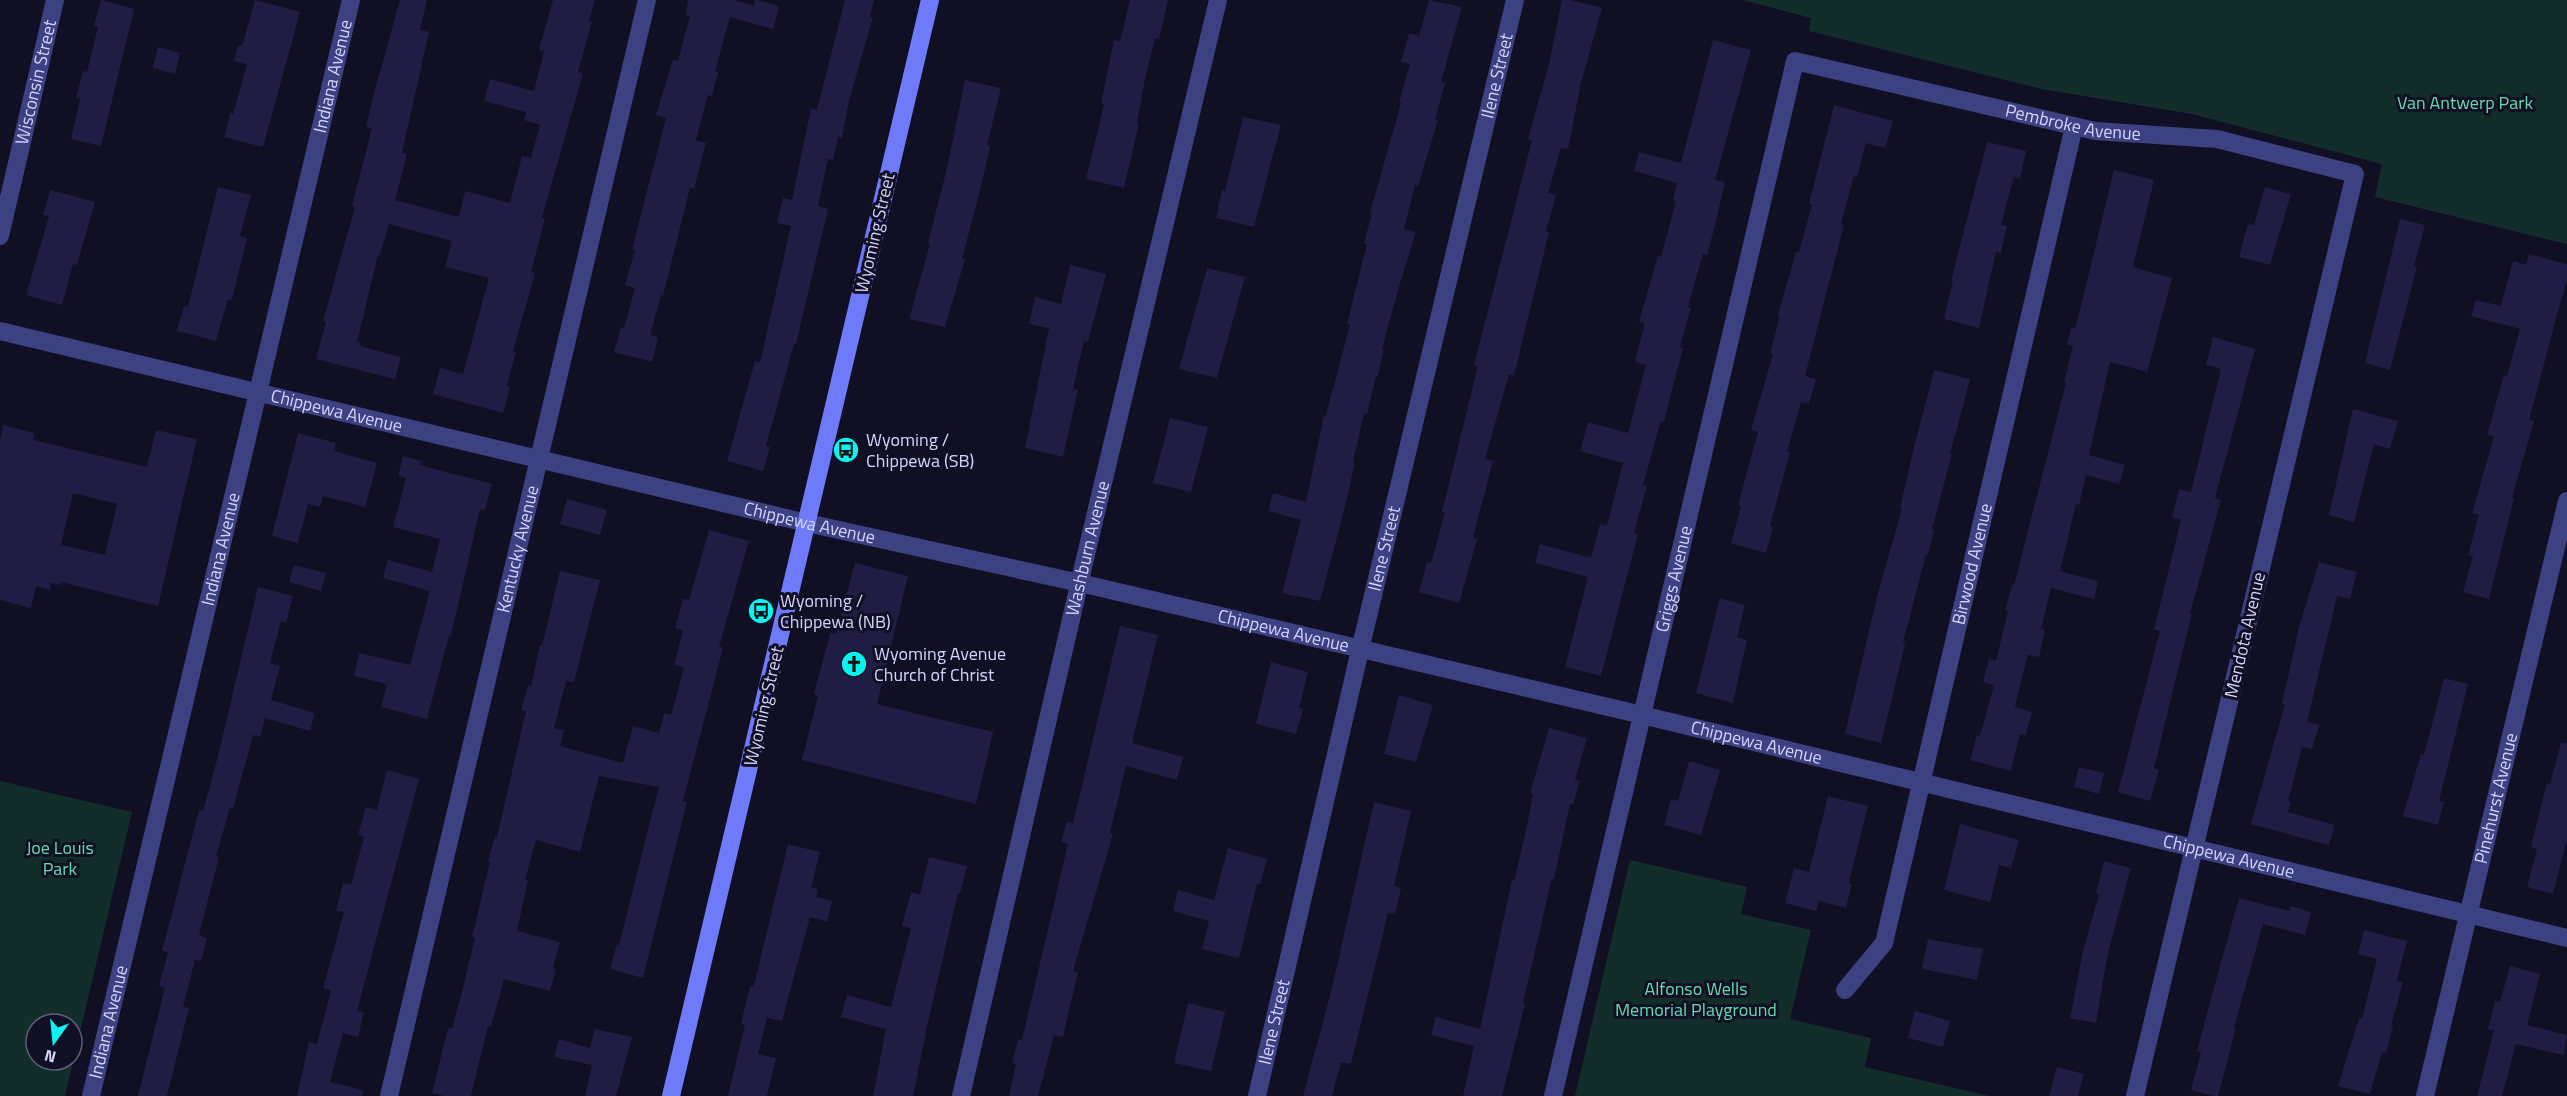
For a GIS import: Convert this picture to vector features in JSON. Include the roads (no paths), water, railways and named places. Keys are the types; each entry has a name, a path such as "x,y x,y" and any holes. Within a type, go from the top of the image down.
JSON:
{"street":[{"name":"Wisconsin Street","path":"0,236 55,0"},
{"name":"Indiana Avenue","path":"91,1096 351,0"},
{"name":"Kentucky Avenue","path":"389,1096 647,0"},
{"name":"Wyoming Street","path":"671,1096 930,0"},
{"name":"Washburn Avenue","path":"961,1096 1218,0"},
{"name":"Ilene Street","path":"1257,1096 1360,650 1515,0"},
{"name":"Pembroke Avenue","path":"1795,61 2074,126 2095,130 2179,134 2217,139 2355,174"},
{"name":"Griggs Avenue","path":"1553,1096 1795,61"},
{"name":"Birwood Avenue","path":"1845,990 1884,943 2074,126"},
{"name":"Mendota Avenue","path":"2135,1096 2355,174"},
{"name":"Chippewa Avenue","path":"0,331 807,523 1080,583 2567,938"},
{"name":"Pinehurst Avenue","path":"2425,1096 2567,501"}],"place":[{"name":"Wyoming / Chippewa (SB)","path":"846,450"},
{"name":"Wyoming / Chippewa (NB)","path":"761,611"},
{"name":"Wyoming Avenue Church of Christ","path":"854,664"}],"park label":[{"name":"Van Antwerp Park","path":"2465,103"},
{"name":"Joe Louis Park","path":"60,858"},
{"name":"Alfonso Wells Memorial Playground","path":"1696,999"}]}
